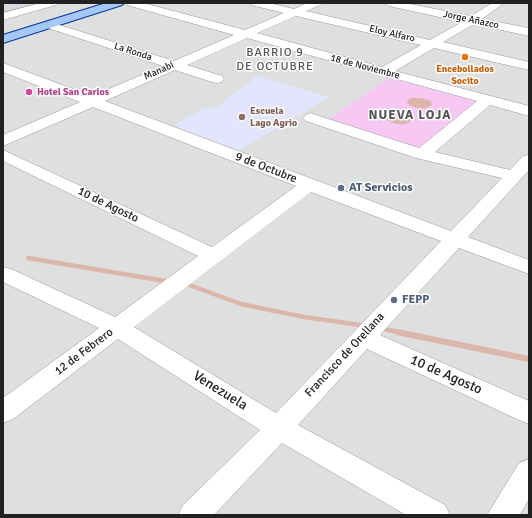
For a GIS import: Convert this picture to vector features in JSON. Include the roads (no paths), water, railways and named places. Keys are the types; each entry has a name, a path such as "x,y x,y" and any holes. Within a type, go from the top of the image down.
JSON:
{"main road":[{"path":"3,39 118,3"}],"street":[{"path":"3,17 52,3"},
{"name":"18 de Noviembre","path":"131,3 529,111"},
{"name":"Eloy Alfaro","path":"255,3 529,66"},
{"name":"Manabí","path":"3,141 316,3"},
{"name":"Jorge Añazco","path":"389,3 529,32"},
{"path":"383,72 473,20 499,3"},
{"name":"La Ronda","path":"49,25 217,79"},
{"name":"9 de Octubre","path":"3,67 309,185 529,267"},
{"path":"422,154 487,100"},
{"path":"311,118 422,154 514,176"},
{"name":"10 de Agosto","path":"3,156 212,255"},
{"name":"Francisco de Orellana","path":"194,515 279,428 384,313 529,160"},
{"path":"212,255 309,185"},
{"name":"12 de Febrero","path":"3,412 191,273 212,255"},
{"name":"Venezuela","path":"3,274 117,327 279,428 434,515"},
{"name":"10 de Agosto","path":"363,337 529,413"},
{"path":"503,515 529,472"}],"waterway":[{"path":"28,258 171,282"},
{"path":"184,283 241,304 304,317 367,326"},
{"path":"380,328 402,333"},
{"path":"397,332 529,359"}],"place":[{"name":"Encebollados Socito","path":"465,57"},
{"name":"Hotel San Carlos","path":"29,92"},
{"name":"Escuela Lago Agrio","path":"242,117"},
{"name":"AT Servicios","path":"341,188"},
{"name":"FEPP","path":"394,300"}],"district":[{"name":"BARRIO 9 DE OCTUBRE","path":"275,60"},
{"name":"NUEVA LOJA","path":"410,116"}]}
